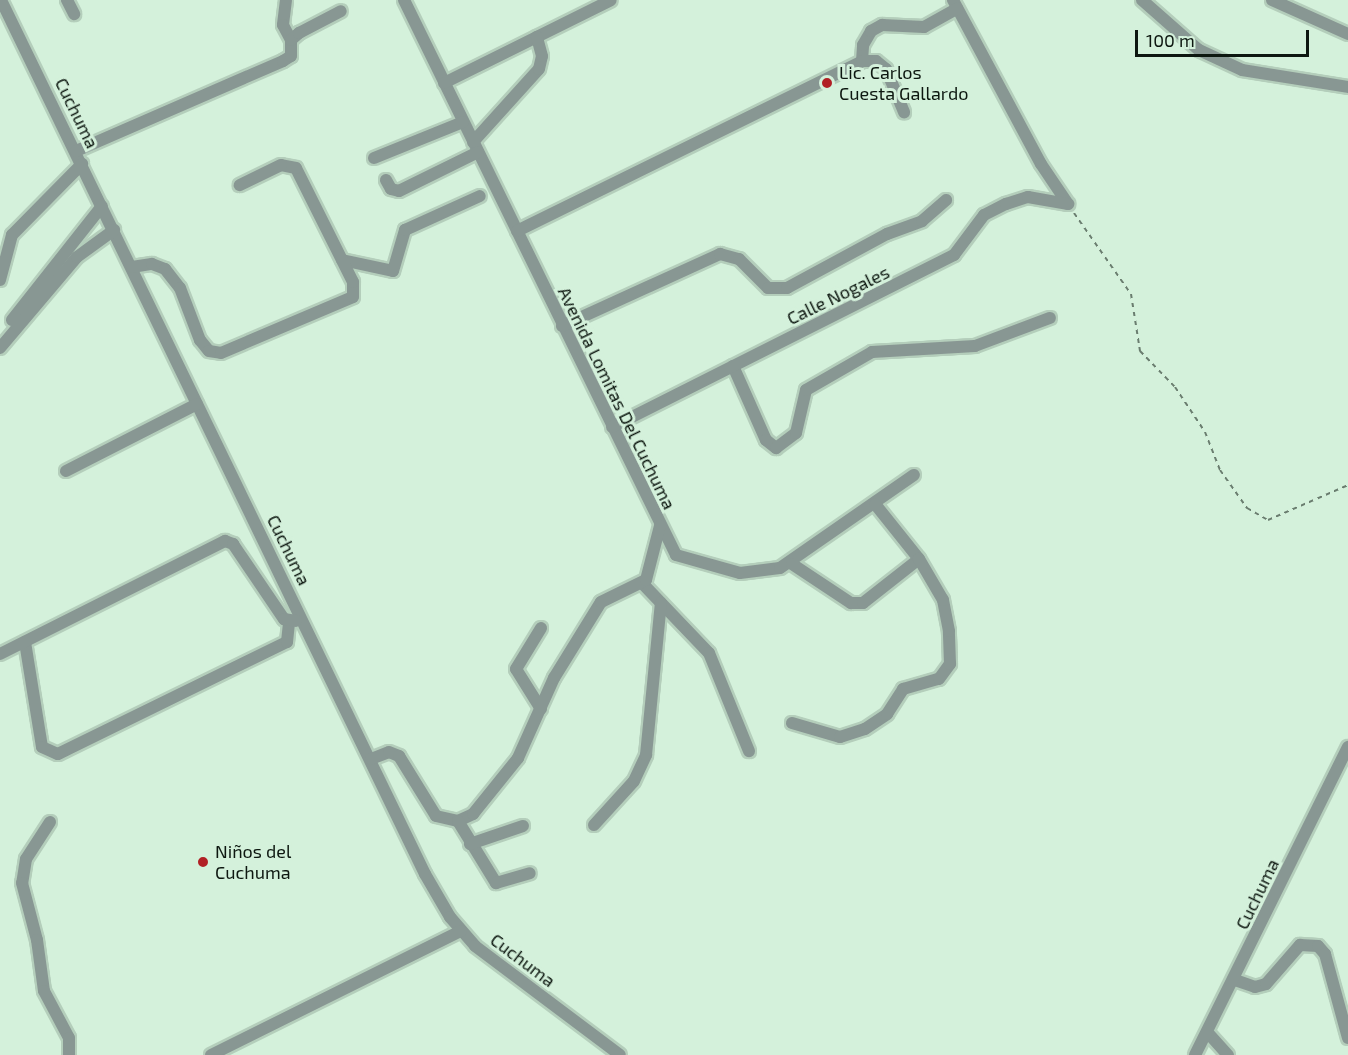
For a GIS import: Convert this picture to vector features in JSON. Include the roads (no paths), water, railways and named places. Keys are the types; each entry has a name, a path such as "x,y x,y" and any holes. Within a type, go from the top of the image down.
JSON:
{"street":[{"name":"Cuchuma","path":"1,0 371,759 424,874 461,931 620,1055"},
{"path":"67,0 74,14"},
{"path":"76,151 291,56 291,40 283,25 285,0"},
{"name":"Avenida Lomitas Del Cuchuma","path":"404,0 660,526 650,573 642,583"},
{"path":"444,83 611,0"},
{"path":"1142,0 1198,50 1242,70 1348,87"},
{"path":"1272,0 1348,34"},
{"path":"862,61 863,45 871,31 882,25 924,27 955,4"},
{"name":"Calle Nogales","path":"612,427 954,255 984,215 1006,204 1028,197 1068,204 1041,164 955,4"},
{"path":"291,40 341,10"},
{"path":"386,180 391,189 399,191 476,147 539,69 542,56 537,37"},
{"path":"517,231 862,61 876,61 886,69 904,112"},
{"path":"374,158 463,122"},
{"path":"0,280 12,235 82,164"},
{"path":"132,267 152,264 165,269 180,288 200,340 209,351 220,353 352,297 353,282 296,168 280,165 240,185"},
{"path":"342,260 393,271 405,230 480,196"},
{"path":"562,326 720,254 739,259 768,288 787,288 887,234 922,221 946,200"},
{"path":"0,335 102,206"},
{"path":"0,348 77,257 114,230"},
{"path":"733,366 766,440 776,448 796,433 806,390 872,352 975,346 1050,318"},
{"path":"66,471 198,404"},
{"path":"660,526 672,550 689,562 740,573 792,564 914,475"},
{"path":"792,723 840,737 865,729 886,714 903,689 939,679 950,664 949,631 943,600 919,559 875,504"},
{"path":"0,654 225,541 233,544 289,622 287,642 58,754 42,747 25,642"},
{"path":"792,564 857,604 919,559"},
{"path":"371,759 395,753 429,810 443,819 458,821 473,814 503,782 601,602 642,583 709,653 749,751"},
{"path":"594,825 634,781 646,755 661,603"},
{"path":"289,622 303,620"},
{"path":"541,628 516,669 541,709"},
{"name":"Cuchuma","path":"1195,1055 1235,980 1348,747"},
{"path":"458,821 496,883 530,873"},
{"path":"50,822 26,859 22,883 37,940 44,991 69,1038 69,1055"},
{"path":"470,844 523,826"},
{"path":"211,1055 461,931"},
{"path":"1235,980 1255,987 1266,984 1300,945 1318,946 1325,954 1348,1038"},
{"path":"1208,1033 1227,1055"}],"place":[{"name":"Lic. Carlos Cuesta Gallardo","path":"827,83"},
{"name":"Niños del Cuchuma","path":"203,862"}]}
